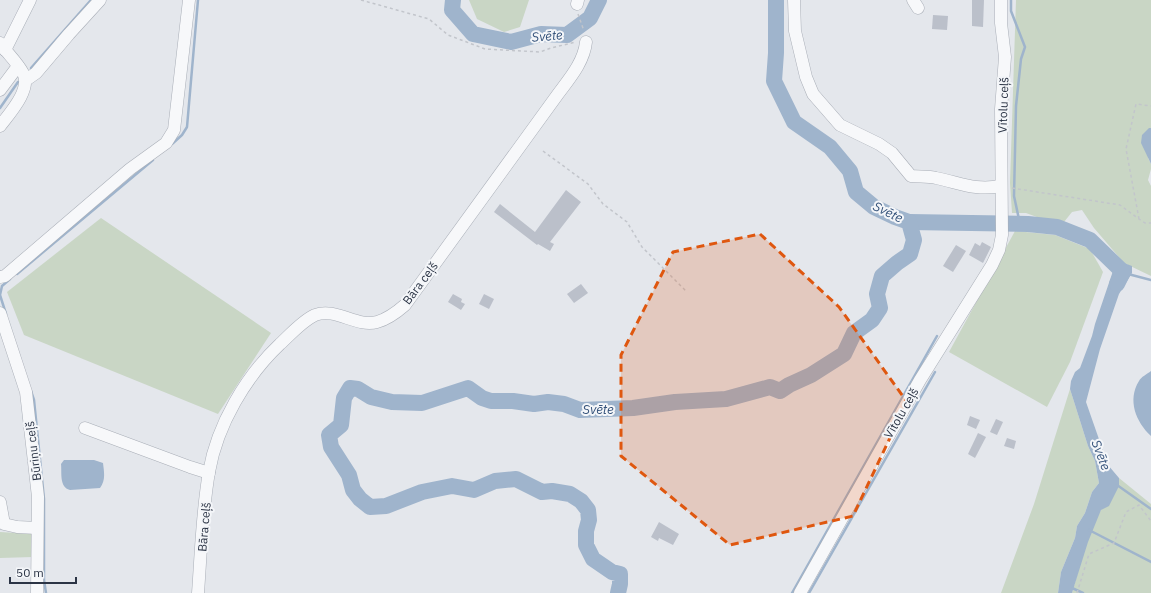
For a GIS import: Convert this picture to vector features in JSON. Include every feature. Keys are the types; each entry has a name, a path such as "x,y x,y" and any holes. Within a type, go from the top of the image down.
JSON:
{"street":[{"path":"0,126 24,92 26,80 23,73 3,47 30,0"},
{"path":"26,80 36,73 100,0"},
{"path":"0,277 5,276 130,169 166,143 174,130 189,0"},
{"path":"794,0 795,31 806,77 813,94 840,125 879,144 892,153 911,176 934,177 988,189 1003,186"},
{"name":"Vītolu ceļš","path":"800,593 920,380 992,265 999,250 1002,235 1002,109 1005,57 1001,23 1001,0"},
{"name":"Bāra ceļš","path":"198,593 209,473 212,459 221,434 238,396 247,382 273,351 314,316 333,314 364,323 376,323 390,316 405,305 580,62 585,49 586,39"},
{"path":"0,90 18,66"},
{"name":"Būriņu ceļš","path":"0,313 26,392 38,498 37,593"},
{"path":"85,428 209,473"},
{"path":"0,502 4,524 17,527 37,528"}],"path":[{"path":"361,0 429,19 448,35 485,49 540,52 586,39 578,6"},
{"path":"1139,219 1126,149 1136,104 1151,106"},
{"path":"543,151 588,184 603,204 627,222 642,247 687,292"},
{"path":"1003,186 1120,205 1145,223 1151,223"},
{"path":"1077,593 1089,554 1114,543 1126,512 1139,505 1151,521"}],"highlighted area":[{"path":"760,234 839,307 907,402 853,516 730,545 621,456 621,355 673,252"}],"green space":[{"path":"469,0 529,0 520,27 504,32 477,19"},
{"path":"1016,0 1151,0 1151,128 1149,128 1148,158 1151,164 1151,169 1148,180 1151,186 1151,276 1124,263 1094,228 1082,210 1072,212 1064,222 1045,220 1026,213 1012,213 1010,183"},
{"path":"101,218 271,333 218,414 24,335 7,292"},
{"path":"1015,231 1055,235 1090,249 1103,272 1070,362 1047,407 949,352"},
{"path":"1070,389 1088,446 1095,461 1099,483 1092,492 1085,513 1077,526 1075,538 1061,572 1058,593 1001,593 1034,504"},
{"path":"1119,478 1151,504 1151,593 1072,593 1084,550 1096,519 1103,506 1117,487"},
{"path":"0,532 33,534 33,557 0,558"}],"water":[{"path":"1149,128 1151,128 1151,164 1141,143 1142,135"},
{"path":"1124,263 1132,266 1132,273 1119,294 1100,349 1086,402 1108,465 1119,478 1119,486 1109,506 1101,510 1088,542 1072,593 1058,593 1061,572 1075,538 1077,526 1085,513 1092,492 1099,483 1095,461 1088,446 1070,389 1071,381 1075,372 1080,368 1114,268 1117,264"},
{"path":"1151,371 1151,436 1137,417 1134,396 1135,388 1139,381"},
{"path":"64,460 94,460 103,463 104,479 100,488 70,490 66,488 61,475 61,464"}],"building":[{"path":"972,0 984,0 983,27 972,26"},
{"path":"933,15 948,16 947,30 932,29"},
{"path":"566,190 581,202 550,242 554,244 550,251 538,244 537,245 494,212 500,204 535,232"},
{"path":"982,242 991,247 983,263 969,255 975,243 980,246"},
{"path":"956,245 966,251 953,272 943,266"},
{"path":"581,284 588,293 574,303 567,294"},
{"path":"453,294 462,299 461,302 465,304 461,310 448,302"},
{"path":"484,294 494,299 489,309 479,304"},
{"path":"970,416 980,420 976,429 967,425"},
{"path":"996,419 1003,422 997,435 990,432"},
{"path":"978,433 986,437 975,458 968,454"},
{"path":"1007,438 1016,441 1014,449 1004,446"},
{"path":"659,522 679,534 673,545 659,538 658,541 651,537"}],"waterway":[{"path":"31,68 91,0"},
{"path":"172,144 182,135 187,127 198,0"},
{"name":"Svēte","path":"453,0 452,10 473,34 511,42 541,34 567,35 590,18 599,0"},
{"name":"Svēte","path":"618,593 620,574 612,572 593,559 586,545 586,531 589,520 588,510 581,501 570,494 552,491 542,492 516,479 495,481 474,490 452,486 422,492 386,506 370,507 360,499 353,490 349,475 331,447 329,435 341,425 344,398 350,388 358,389 371,397 392,402 422,403 468,388 482,398 491,401 513,401 534,404 548,402 564,404 580,410 633,408 675,402 726,399 770,387 780,391 789,385 811,375 844,354 854,333 872,320 880,308 877,294 882,276 910,254 914,240 909,222 874,207 856,192 850,171 830,147 794,122 774,81 776,53 776,0"},
{"path":"1011,0 1011,11 1025,47 1021,59 1016,106 1014,196 1020,224"},
{"path":"0,108 18,82"},
{"path":"17,274 153,160"},
{"path":"909,222 1028,224 1057,227 1090,240 1123,272 1117,284"},
{"path":"1128,274 1151,280"},
{"path":"6,314 0,295 2,286 10,279"},
{"path":"792,593 937,336"},
{"path":"809,593 935,372"},
{"path":"31,391 34,400 44,499 44,580 46,593"},
{"path":"1117,485 1151,509"},
{"path":"1089,530 1151,562"},
{"path":"1072,588 1083,593"}]}
